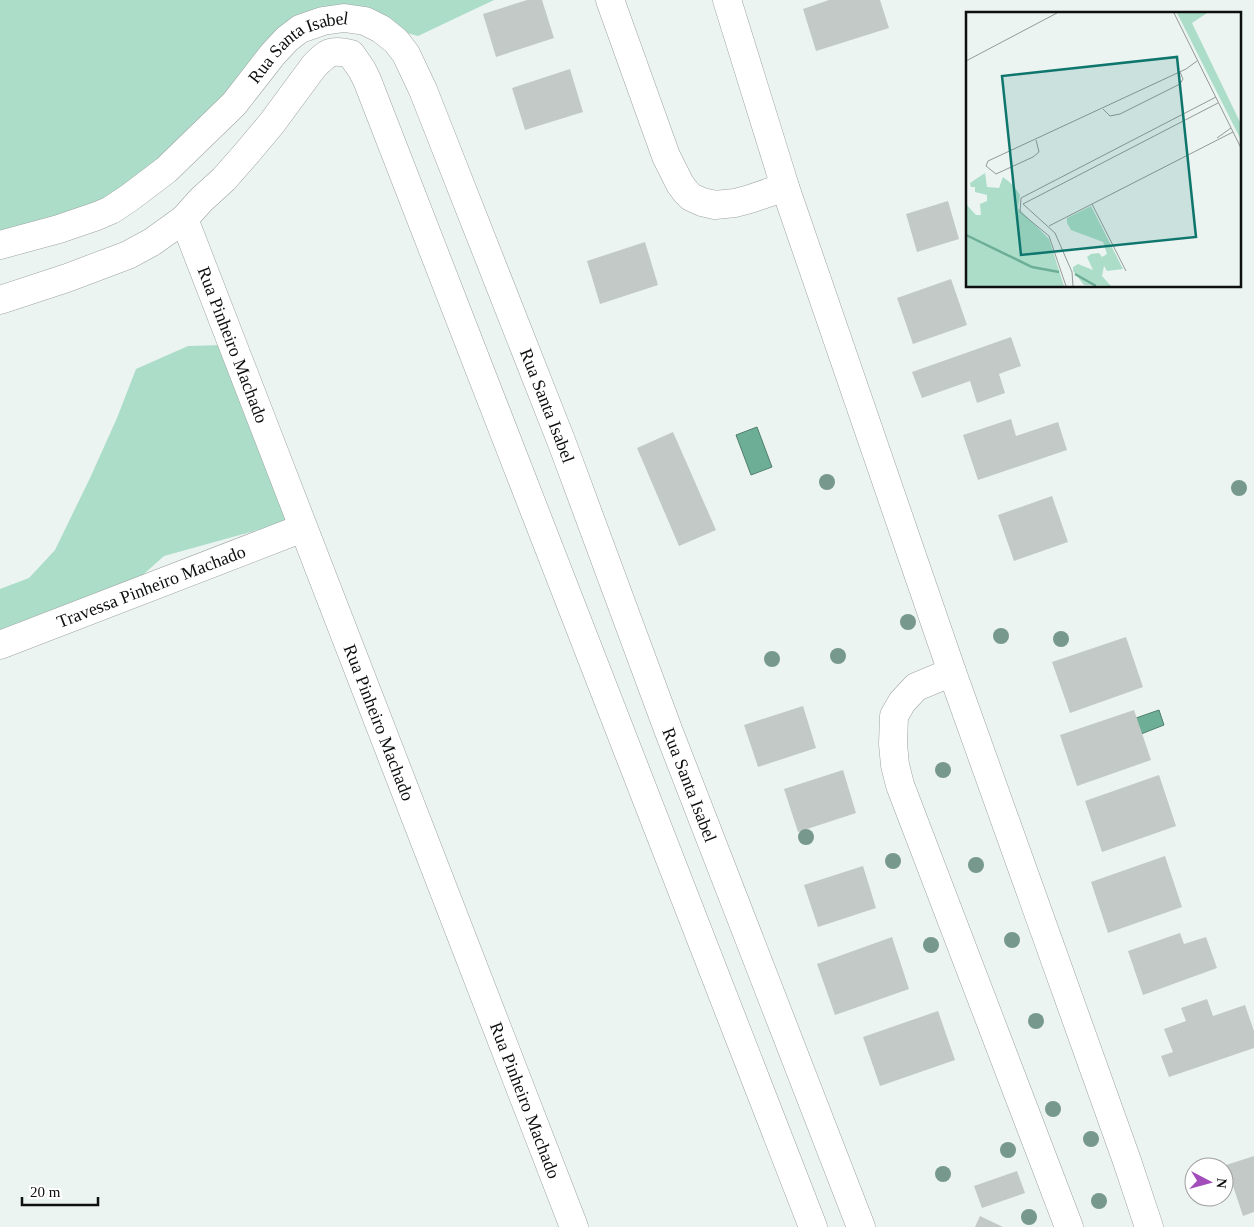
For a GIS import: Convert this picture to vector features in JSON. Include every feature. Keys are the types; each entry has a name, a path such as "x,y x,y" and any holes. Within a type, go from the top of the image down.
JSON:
{"street":[{"path":"610,0 666,156 686,192 702,202 715,205 735,203 785,188"},
{"path":"727,0 785,188 952,672 1149,1227"},
{"name":"Rua Santa Isabel","path":"0,245 59,229 97,216 111,210 129,198 166,170 234,104 273,54 300,29 322,21 344,18 365,20 381,29 396,41 406,54 423,90 558,434 673,741 861,1227"},
{"name":"Rua Santa Isabel","path":"0,300 128,255 152,242 184,219 224,179 272,123 320,60 331,52 336,51 351,54 367,80 813,1227"},
{"name":"Rua Pinheiro Machado","path":"184,219 574,1227"},
{"name":"Travessa Pinheiro Machado","path":"0,645 303,528"},
{"path":"952,672 916,687 902,702 894,716 893,744 895,764 900,785 1069,1227"}],"shaded area":[{"path":"0,0 494,0 418,36 376,23 275,42 184,135 139,176 93,205 0,236"},
{"path":"223,345 287,522 164,556 136,581 0,635 0,589 29,578 55,550 117,418 136,369 188,346"},
{"path":"757,427 772,467 751,475 736,435"},
{"path":"1159,710 1164,725 1141,734 1136,718"}],"building":[{"path":"527,0 542,0 554,38 496,57 483,14"},
{"path":"829,0 880,0 889,28 816,51 803,9"},
{"path":"570,69 583,112 525,130 512,88"},
{"path":"948,201 959,239 917,252 906,214"},
{"path":"645,242 658,285 600,304 587,261"},
{"path":"951,279 967,325 913,344 897,298"},
{"path":"1011,337 1021,366 999,374 1005,393 977,403 970,381 922,398 912,372"},
{"path":"1011,419 1016,436 1058,422 1067,450 978,480 963,435"},
{"path":"673,432 716,530 679,546 637,448"},
{"path":"1052,496 1068,542 1014,561 998,515"},
{"path":"1126,637 1143,687 1070,713 1052,662"},
{"path":"803,706 816,748 758,767 744,725"},
{"path":"1134,710 1151,760 1077,786 1060,735"},
{"path":"843,770 856,813 798,832 784,789"},
{"path":"1159,775 1176,826 1102,852 1085,801"},
{"path":"1165,856 1182,907 1108,933 1091,882"},
{"path":"863,866 876,908 818,927 804,885"},
{"path":"1180,933 1184,944 1206,937 1217,968 1143,995 1128,951"},
{"path":"892,937 909,989 835,1015 817,964"},
{"path":"1207,999 1213,1016 1245,1005 1254,1031 1254,1048 1169,1077 1161,1056 1173,1052 1164,1029 1186,1021 1181,1008"},
{"path":"938,1011 955,1060 880,1086 863,1037"},
{"path":"1254,1156 1254,1212 1243,1216 1234,1189 1234,1162"},
{"path":"1017,1171 1025,1193 982,1208 974,1186"},
{"path":"980,1216 1003,1227 975,1227"}]}
